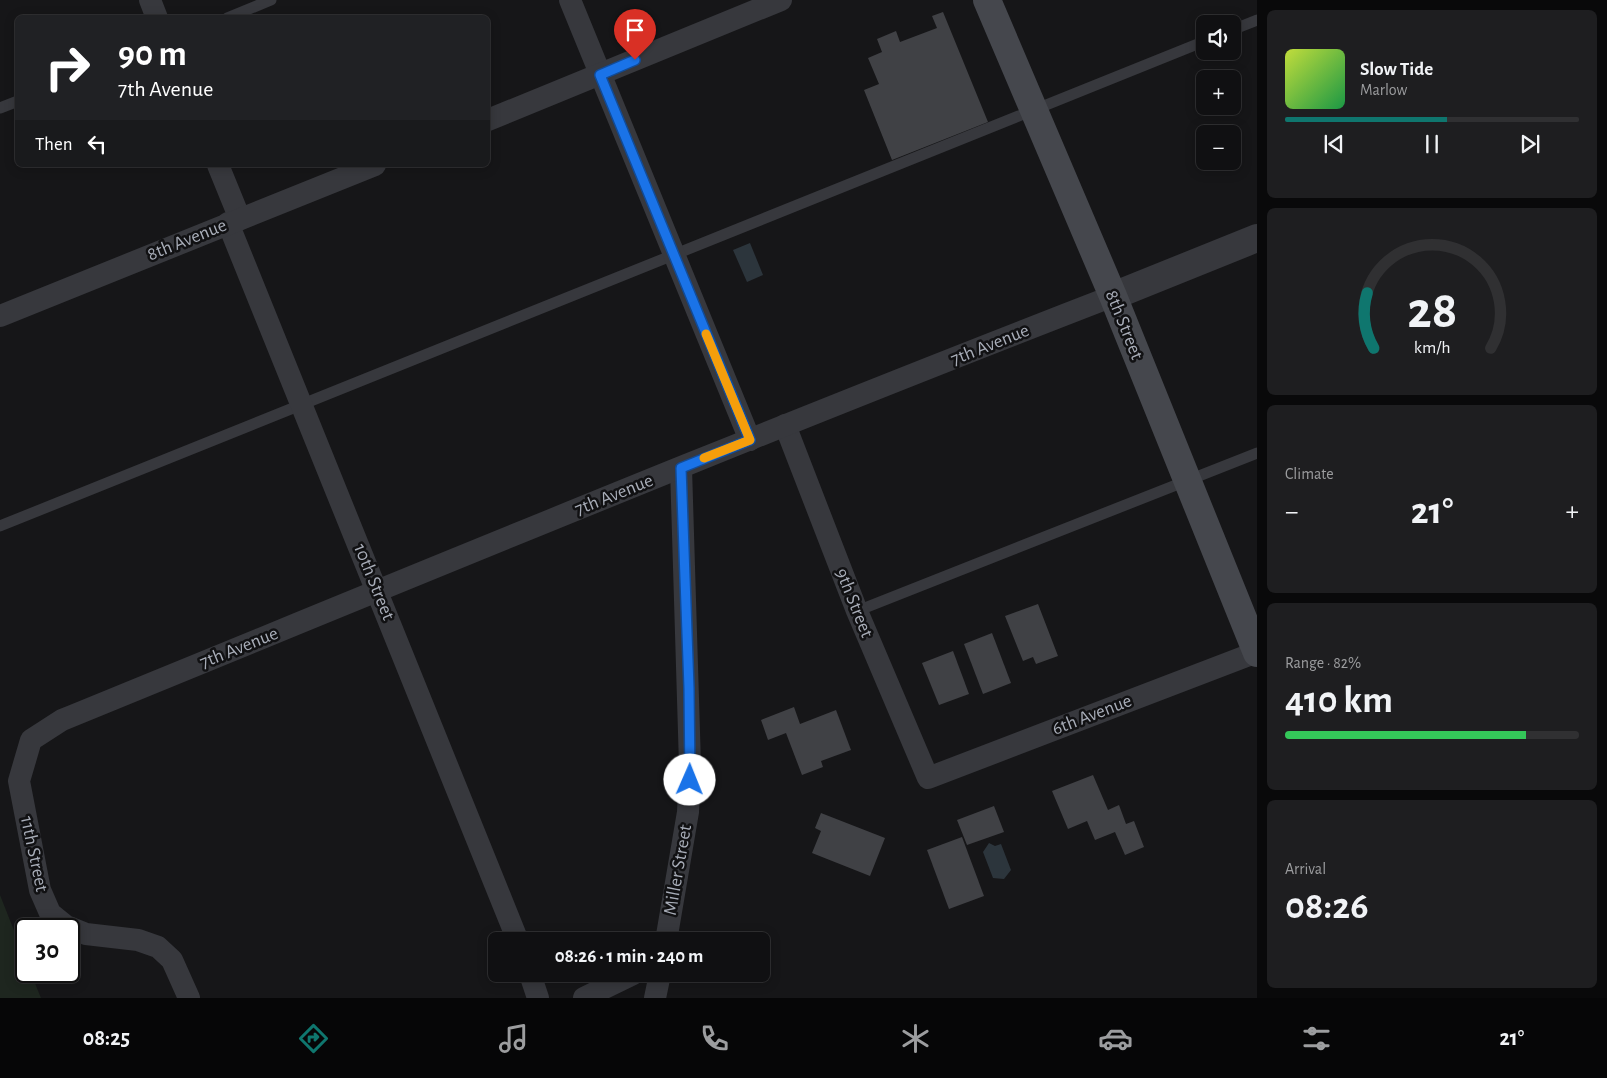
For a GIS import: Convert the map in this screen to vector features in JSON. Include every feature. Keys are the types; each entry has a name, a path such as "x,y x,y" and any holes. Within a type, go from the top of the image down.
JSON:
{"main road":[{"name":"8th Street","path":"987,0 1113,296 1257,652"}],"street":[{"path":"150,0 156,15"},
{"path":"570,0 750,440"},
{"path":"490,119 781,0"},
{"name":"10th Street","path":"219,167 234,221 302,405 514,932"},
{"name":"8th Avenue","path":"0,316 370,167"},
{"name":"7th Avenue","path":"31,740 62,720 785,425 1257,238"},
{"name":"9th Street","path":"785,425 857,611 928,778"},
{"name":"Miller Street","path":"668,932 688,812 690,765 681,468"},
{"name":"6th Avenue","path":"928,778 1257,652"},
{"name":"11th Street","path":"31,740 19,781 40,890 50,913 66,926 86,934 138,940 158,946 172,960 188,998"},
{"path":"533,982 538,998"},
{"path":"584,998 617,982"},
{"path":"655,998 658,982"}],"lane":[{"path":"234,15 271,0"},
{"path":"1241,26 1257,20"},
{"path":"0,526 1196,45"},
{"path":"0,108 15,102"},
{"path":"857,611 1257,453"}],"shaded area":[{"path":"750,243 763,275 747,282 733,250"},
{"path":"989,843 995,846 1001,844 1011,870 1004,879 993,878 983,852"},
{"path":"0,895 15,933 15,983 35,983 41,998 0,998"}],"building":[{"path":"943,12 988,122 892,160 864,90 879,84 868,58 882,52 877,39 896,31 900,42 937,28 932,16"},
{"path":"1038,604 1058,656 1036,664 1033,657 1023,661 1005,616"},
{"path":"992,633 1011,683 983,694 964,644"},
{"path":"953,651 969,694 939,705 922,663"},
{"path":"794,707 800,724 836,710 851,750 821,761 823,767 802,775 786,733 768,740 761,720"},
{"path":"1093,775 1108,810 1119,805 1126,824 1134,821 1144,847 1125,855 1115,832 1095,840 1087,821 1068,829 1052,791"},
{"path":"994,806 1004,832 967,845 957,820"},
{"path":"821,813 885,838 870,876 812,853 821,831 815,828"},
{"path":"962,837 984,896 949,909 927,850"}],"slow traffic":[{"path":"704,458 750,440 706,334"}],"route":[{"path":"635,60 600,75 750,440 681,468 689,688 690,780"}]}
